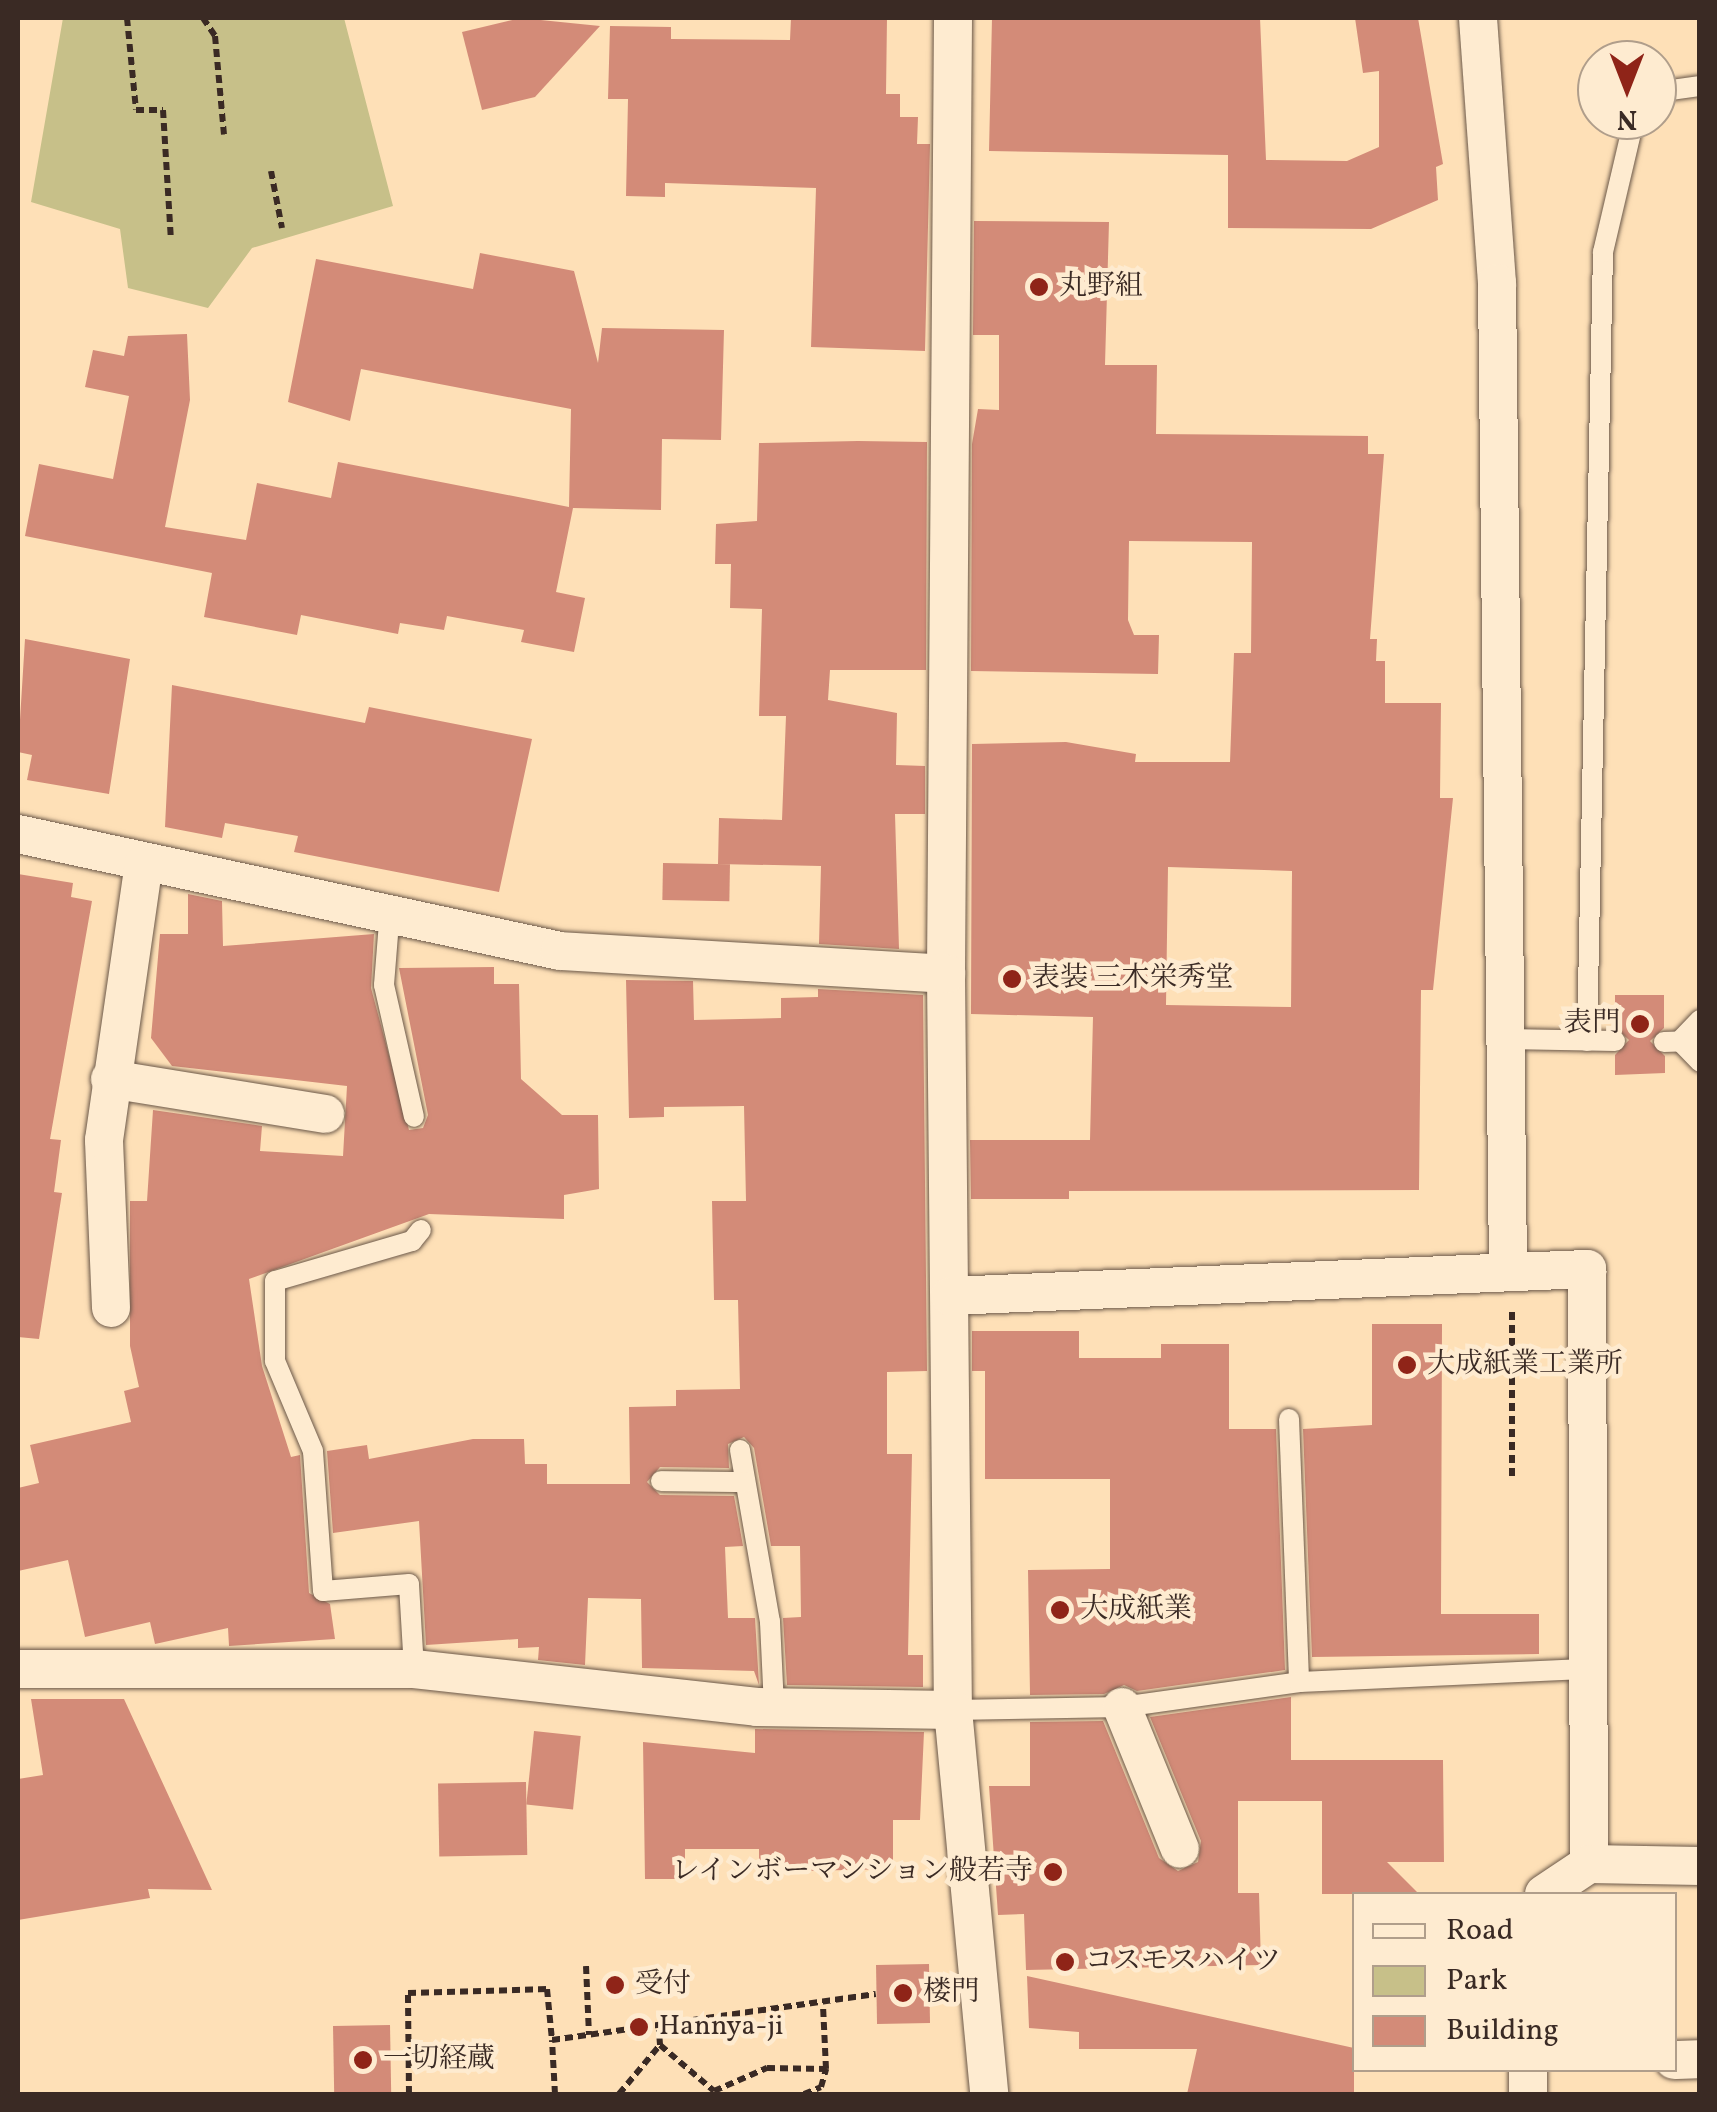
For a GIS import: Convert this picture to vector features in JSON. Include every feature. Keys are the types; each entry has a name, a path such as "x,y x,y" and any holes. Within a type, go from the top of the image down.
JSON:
{"street":[{"path":"954,18 946,974 953,1710 989,2094"},
{"path":"1478,18 1497,282 1512,1270"},
{"path":"18,834 144,864 390,910 560,951 946,974"},
{"path":"111,1308 104,1140 144,864"},
{"path":"110,1079 325,1114"},
{"path":"950,1296 1586,1269 1585,1669 1589,1864"},
{"path":"18,1670 414,1670 774,1707 953,1710"},
{"path":"1122,1707 1180,1849"},
{"path":"1547,1892 1589,1864 1700,1866"}],"lane":[{"path":"1587,1041 1602,252 1629,140"},
{"path":"390,910 384,984 414,1117"},
{"path":"1700,1020 1681,1041 1700,1062"},
{"path":"1506,1039 1615,1041"},
{"path":"414,1670 409,1584 323,1591 313,1451 276,1361 276,1281 412,1241 421,1230"},
{"path":"1289,1419 1299,1682"},
{"path":"740,1450 770,1622 774,1707"},
{"path":"661,1481 745,1482"},
{"path":"953,1710 1122,1707 1299,1682 1585,1669"}],"path":[{"path":"127,18 136,110 163,110 172,240"},
{"path":"203,18 215,36 224,135"},
{"path":"271,172 282,228"},
{"path":"1512,1270 1512,1476"},
{"path":"586,1966 589,2035"},
{"path":"408,2094 408,1993 547,1989 554,2094"},
{"path":"552,2040 659,2030 822,2006 876,1994"},
{"path":"804,2094 821,2087 831,2052 822,2006"},
{"path":"619,2094 660,2045 659,2030"},
{"path":"660,2045 714,2093 767,2068 826,2068"}],"green space":[{"path":"63,18 344,18 393,206 252,248 208,308 128,288 120,229 31,202"}],"building":[{"path":"521,18 600,26 535,97 482,110 462,32"},
{"path":"791,18 887,18 886,94 900,94 900,117 918,117 917,144 930,144 925,351 811,347 816,188 665,183 665,197 626,196 628,99 608,99 610,26 671,27 671,39 790,40"},
{"path":"992,18 1260,18 1266,160 1347,161 1379,147 1379,71 1363,73 1355,18 1418,18 1443,164 1436,167 1438,200 1371,229 1228,228 1228,155 989,151"},
{"path":"974,221 1109,222 1105,365 1157,365 1156,434 1368,436 1368,454 1384,454 1370,639 1377,639 1376,661 1385,661 1385,703 1441,703 1440,798 1453,798 1433,990 1421,990 1419,1190 1069,1191 1069,1199 971,1199 970,1140 1090,1140 1093,1017 971,1014 972,744 1066,742 1136,754 1135,762 1230,762 1234,653 1251,653 1252,542 1129,541 1128,620 1134,635 1159,635 1158,674 971,671 972,444 978,409 999,410 999,335 973,335","holes":["1168,867 1292,871 1291,1007 1166,1005"]},
{"path":"480,253 574,271 598,363 602,328 724,330 721,440 662,439 661,510 573,508 556,592 585,598 574,652 521,642 524,630 447,616 444,630 400,623 398,634 301,615 297,635 204,617 212,573 25,536 39,464 113,479 129,396 85,387 93,350 124,356 128,336 187,334 190,400 165,527 246,540 257,483 331,498 338,462 569,507 571,409 361,369 350,421 288,402 316,259 473,289"},
{"path":"927,442 926,670 830,670 828,700 897,713 896,765 925,766 925,814 895,814 899,949 819,944 821,866 718,864 719,818 782,820 786,716 759,716 762,609 730,608 731,564 715,564 716,524 757,521 759,443"},
{"path":"25,639 130,659 109,794 27,780 32,755 18,752"},
{"path":"172,685 365,723 369,707 532,739 499,892 294,852 298,836 225,823 222,838 165,827"},
{"path":"663,863 730,864 729,901 662,900"},
{"path":"18,874 73,883 71,897 92,901 50,1139 61,1140 54,1192 62,1193 39,1339 18,1337"},
{"path":"188,894 222,901 223,946 374,934 371,988 409,1130 423,1128 428,1115 399,968 494,967 494,984 519,984 521,1079 562,1115 598,1115 599,1189 564,1195 564,1219 429,1214 249,1279 262,1366 291,1457 300,1455 309,1593 330,1604 335,1639 229,1646 228,1628 155,1644 150,1622 85,1637 68,1560 18,1571 18,1488 39,1483 30,1445 131,1422 124,1391 139,1387 130,1346 130,1201 147,1201 153,1110 262,1126 260,1151 343,1156 347,1086 172,1066 151,1038 160,934 188,934"},
{"path":"626,980 693,981 694,1020 781,1018 781,998 818,997 818,989 923,995 927,1371 887,1372 887,1454 912,1454 908,1655 923,1655 923,1687 787,1685 783,1618 801,1617 800,1546 771,1546 754,1448 744,1437 728,1444 729,1468 660,1467 647,1482 660,1495 734,1496 743,1546 725,1547 728,1618 755,1618 759,1685 754,1671 642,1668 641,1599 588,1598 585,1665 538,1660 539,1647 518,1648 518,1639 426,1645 419,1521 333,1533 327,1451 367,1445 369,1459 473,1439 524,1439 525,1464 547,1464 547,1484 630,1484 629,1407 676,1406 676,1390 740,1389 738,1300 714,1300 712,1201 746,1201 744,1106 664,1107 664,1117 629,1118"},
{"name":"表門","path":"1615,995 1664,995 1664,1028 1650,1041 1665,1056 1665,1073 1615,1075 1615,1055 1629,1040 1615,1027"},
{"path":"1372,1324 1442,1324 1441,1614 1539,1614 1539,1654 1312,1657 1303,1429 1372,1425"},
{"path":"972,1331 1079,1331 1079,1358 1161,1358 1161,1344 1229,1344 1229,1429 1276,1429 1285,1670 1137,1691 1124,1685 1104,1694 1030,1695 1028,1570 1110,1569 1110,1479 985,1479 985,1371 972,1371"},
{"path":"1291,1697 1291,1760 1443,1760 1444,1862 1387,1862 1417,1892 1322,1894 1322,1801 1238,1801 1238,1893 1259,1893 1261,1965 1026,1970 1024,1914 998,1915 989,1786 1030,1786 1030,1722 1103,1721 1159,1858 1178,1871 1198,1862 1201,1841 1150,1717"},
{"path":"31,1699 124,1699 212,1890 148,1889 150,1898 18,1920 18,1779 43,1775"},
{"path":"755,1729 924,1732 920,1820 893,1820 893,1869 800,1871 799,1865 759,1865 759,1849 685,1849 685,1879 645,1879 643,1742 755,1753"},
{"path":"534,1731 581,1736 573,1810 526,1805"},
{"path":"526,1782 527,1855 439,1857 438,1784"},
{"name":"楼門","path":"929,1964 930,2023 877,2024 876,1965"},
{"path":"1027,1976 1352,2048 1354,2094 1187,2094 1197,2049 1079,2049 1079,2032 1029,2028"},
{"name":"一切経蔵","path":"390,2025 391,2094 334,2094 333,2026"}],"place":[{"name":"丸野組","path":"1039,287"},
{"name":"表装 三木栄秀堂","path":"1012,979"},
{"name":"表門","path":"1640,1024"},
{"name":"大成紙業工業所","path":"1407,1365"},
{"name":"大成紙業","path":"1060,1610"},
{"name":"レインボーマンション般若寺","path":"1053,1872"},
{"name":"コスモスハイツ","path":"1065,1962"},
{"name":"受付","path":"615,1985"},
{"name":"楼門","path":"903,1993"},
{"name":"Hannya-ji","path":"639,2027"},
{"name":"一切経蔵","path":"363,2060"}]}
